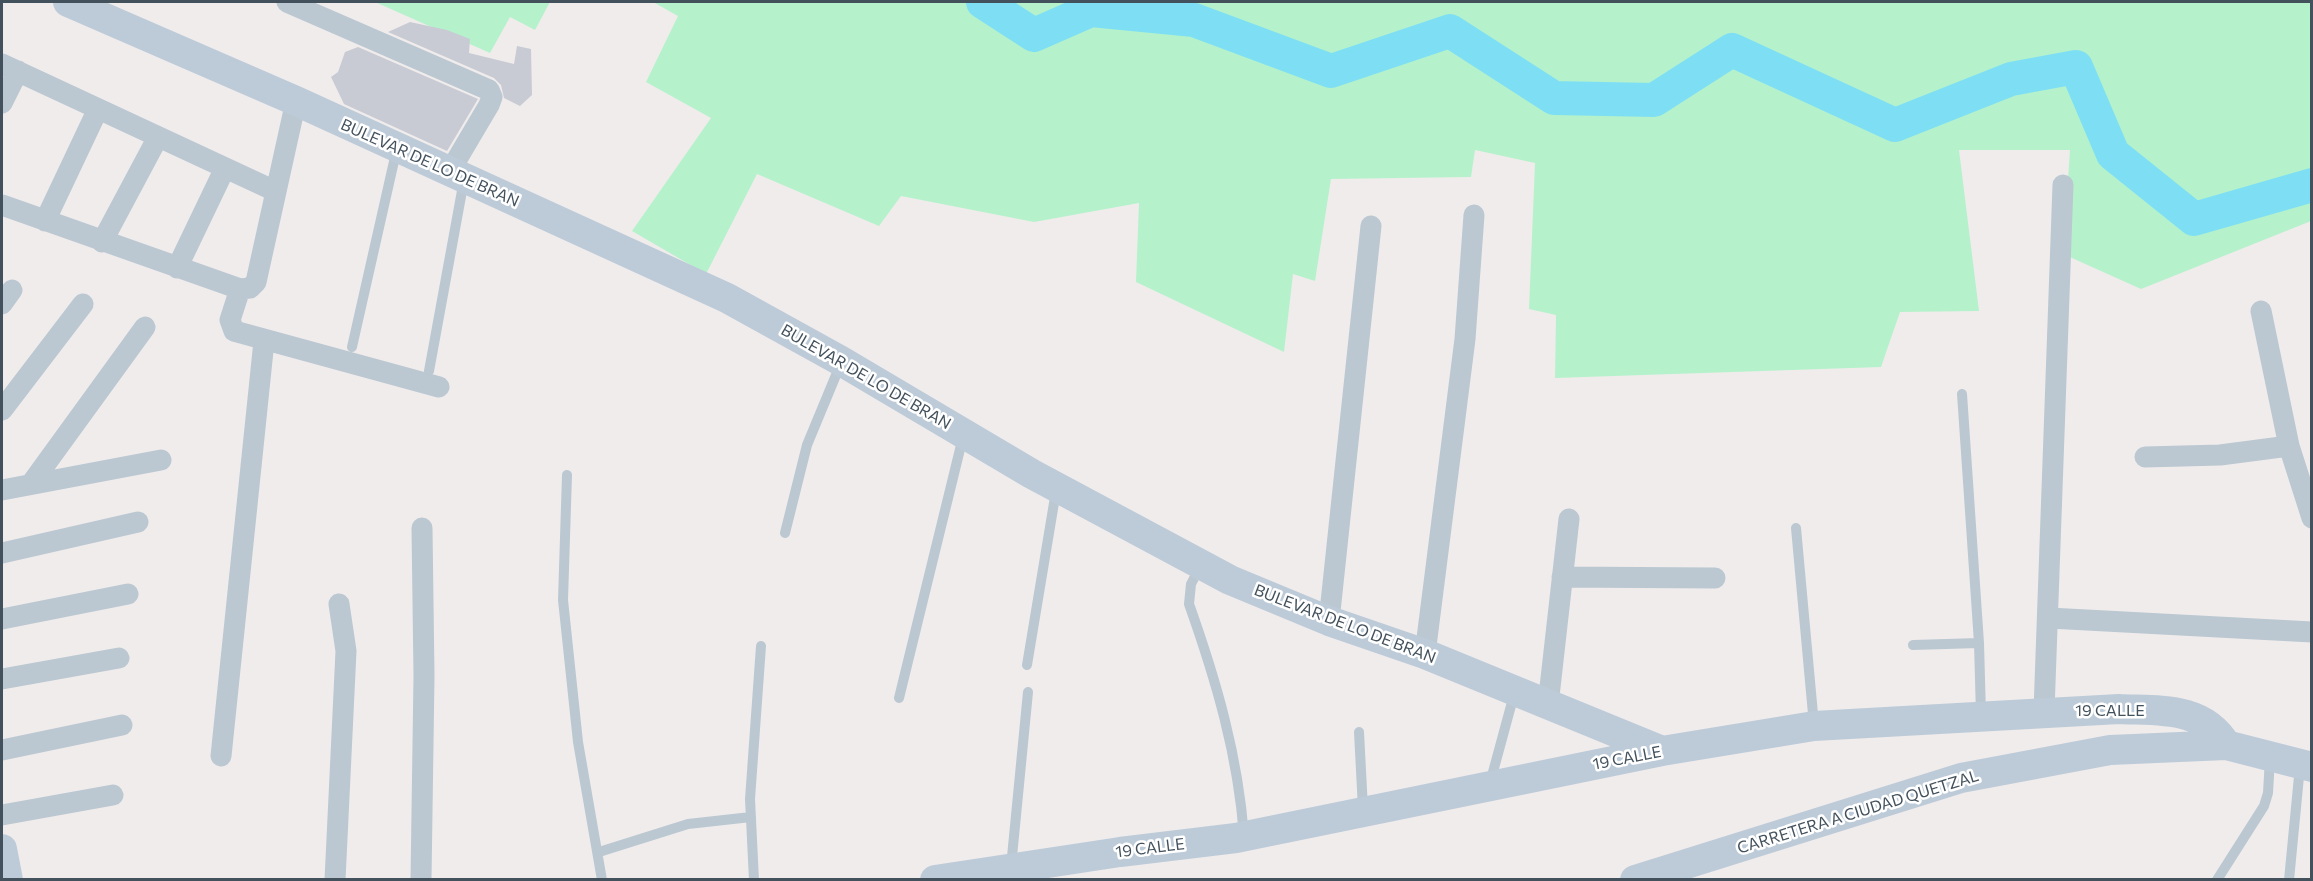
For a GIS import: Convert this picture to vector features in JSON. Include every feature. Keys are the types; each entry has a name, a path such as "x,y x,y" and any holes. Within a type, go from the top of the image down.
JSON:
{"street":[{"name":"BULEVAR DE LO DE BRAN","path":"68,2 296,101 728,298 842,361 1057,488 1230,580 1329,621 1425,654 1662,751"},
{"path":"287,2 489,90 492,97 489,105 457,175"},
{"path":"2,103 10,68 275,191"},
{"path":"2,205 177,268 240,289 250,288 256,282 296,101"},
{"path":"45,221 98,109"},
{"path":"102,242 158,137"},
{"path":"177,268 225,168"},
{"path":"2044,711 2063,185"},
{"path":"1425,654 1465,339 1474,215"},
{"path":"1329,621 1371,226"},
{"path":"240,289 230,320 234,331 264,341 434,379"},
{"path":"2,410 83,304"},
{"path":"2261,310 2289,446 2312,518"},
{"path":"31,484 145,327"},
{"path":"221,756 264,341"},
{"path":"2145,457 2220,455 2289,446"},
{"path":"2,490 160,460"},
{"path":"1548,705 1569,519"},
{"path":"2,553 138,522"},
{"path":"420,879 424,676 422,528"},
{"path":"1562,577 1715,578"},
{"path":"2,619 128,594"},
{"path":"335,879 346,690 346,651 339,604"},
{"path":"2049,618 2312,632"},
{"path":"2,679 119,658"},
{"name":"19 CALLE","path":"935,879 1244,836 1662,751 1814,726 2044,711 2119,709 2167,711 2202,718 2218,730 2226,745"},
{"path":"2,750 122,725"},
{"path":"2226,745 2306,766"},
{"name":"CARRETERA A CIUDAD QUETZAL","path":"1635,879 1961,778 2110,750 2226,745"},
{"path":"2,815 113,795"}],"lane":[{"path":"352,347 397,147"},
{"path":"434,379 457,175"},
{"path":"785,533 807,445 842,361"},
{"path":"1962,394 1981,716"},
{"path":"899,699 964,434"},
{"path":"567,475 563,600 578,742 602,879"},
{"path":"1027,665 1057,488"},
{"path":"1796,528 1814,726"},
{"path":"1202,564 1191,584 1189,604 1227,718 1242,805 1244,836"},
{"path":"1913,645 1978,643"},
{"path":"754,879 750,799 761,646"},
{"path":"1489,787 1515,691"},
{"path":"1011,868 1028,692"},
{"path":"1359,732 1363,812"},
{"path":"2217,879 2264,806 2268,793 2270,755"},
{"path":"2289,879 2306,766"},
{"path":"599,852 688,824 751,817"}],"green space":[{"path":"375,2 550,2 535,30 510,17 490,53"},
{"path":"653,2 2311,2 2311,221 2141,289 2063,254 2070,150 1959,150 1979,311 1900,312 1881,367 1555,378 1556,315 1529,309 1535,163 1475,150 1471,177 1331,179 1315,281 1293,274 1284,352 1136,282 1139,203 1034,222 901,196 879,226 757,174 706,274 632,231 711,118 646,82 678,16"}],"building":[{"path":"410,22 447,30 470,39 469,53 514,64 517,46 531,49 532,95 520,106 504,98 501,85 494,78 388,32"},
{"path":"358,47 478,99 447,151 344,104 331,77 338,72 345,52"}],"waterway":[{"path":"983,2 1034,35 1091,10 1194,20 1331,71 1450,31 1554,98 1654,100 1732,50 1895,125 2011,79 2076,67 2113,154 2194,219 2312,185"}]}
